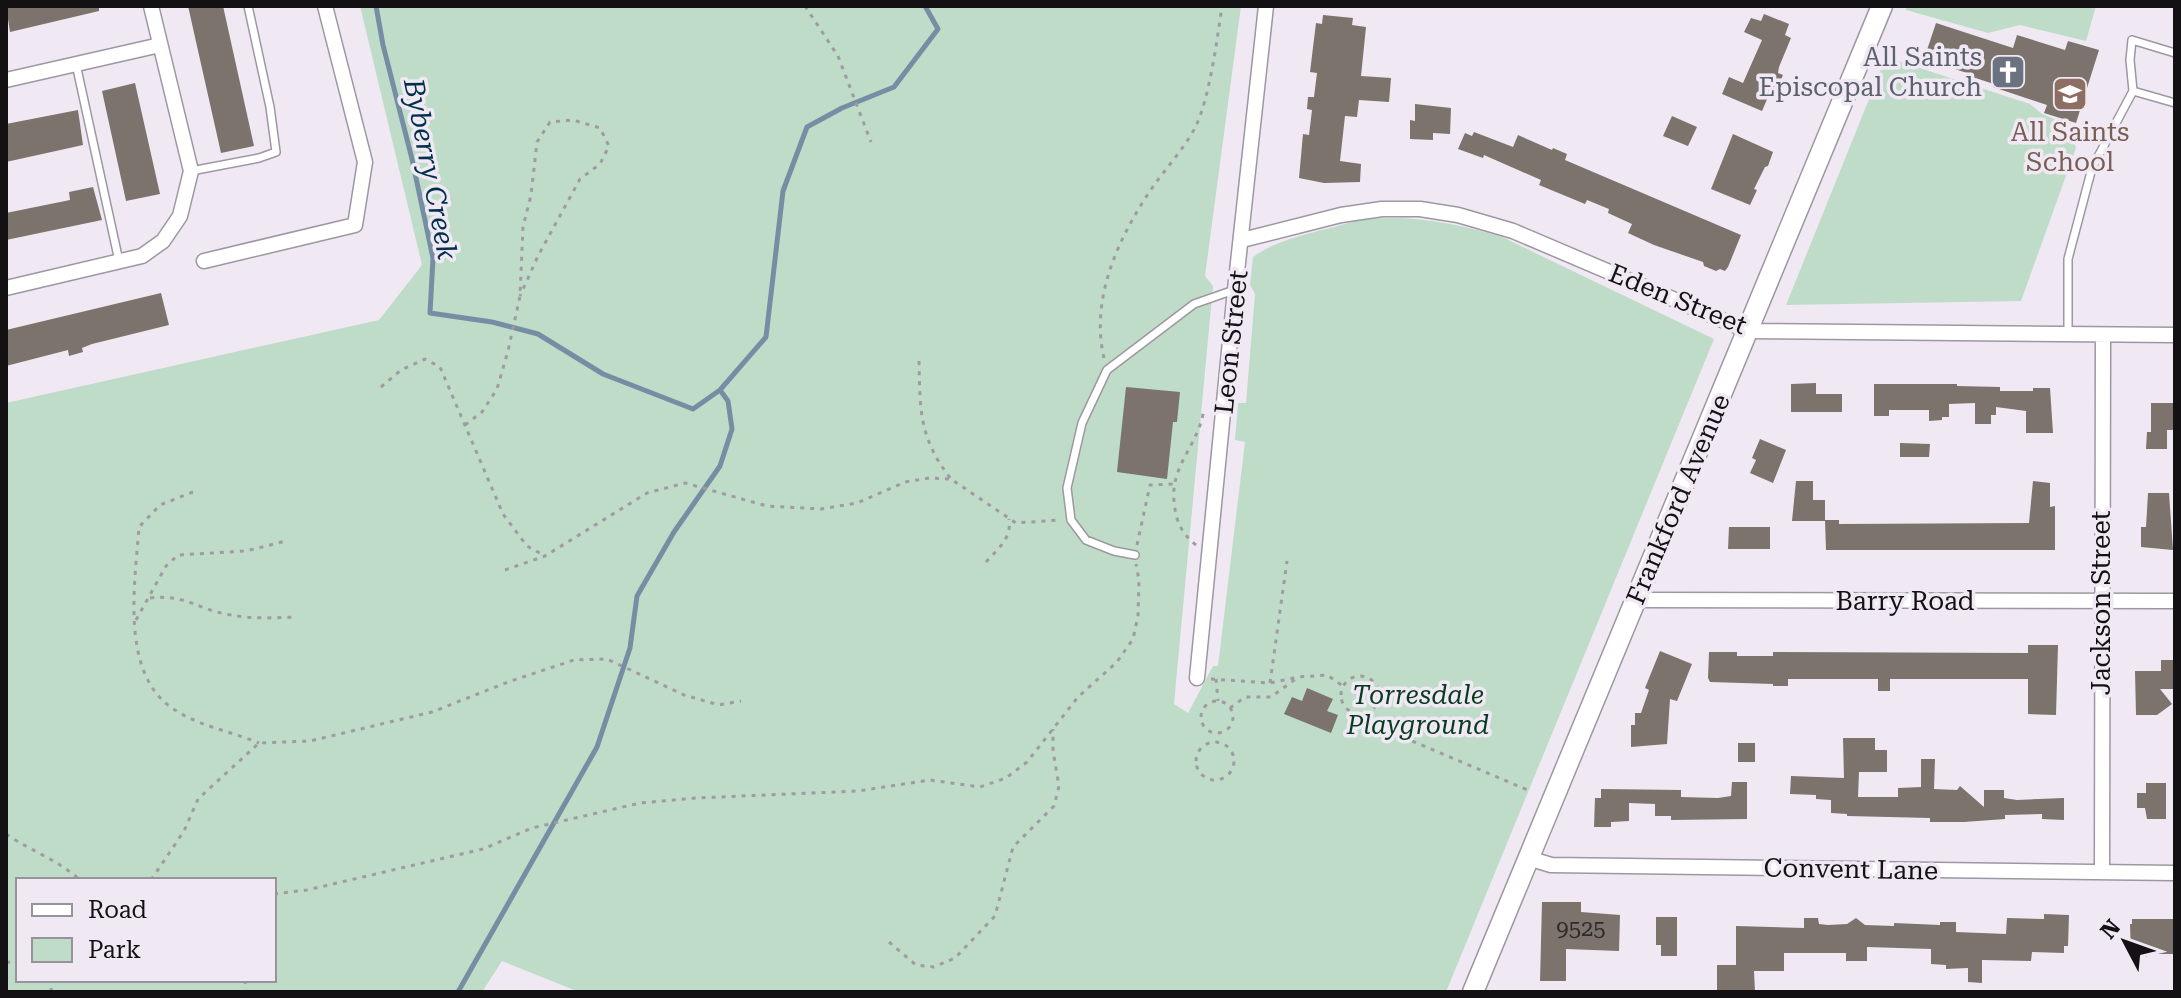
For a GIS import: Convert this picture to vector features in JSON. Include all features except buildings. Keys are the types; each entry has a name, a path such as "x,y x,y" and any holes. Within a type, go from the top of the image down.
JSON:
{"main road":[{"name":"Frankford Avenue","path":"1473,992 1748,331 1876,8"}],"street":[{"path":"6,288 120,263 154,249 163,241 182,210 191,171 151,6"},
{"path":"204,261 355,225 365,162 325,6"},
{"name":"Leon Street","path":"1197,678 1266,6"},
{"path":"6,80 160,45"},
{"name":"Eden Street","path":"1242,240 1341,215 1382,209 1420,209 1458,215 1513,231 1748,331 2175,335"},
{"name":"Jackson Street","path":"2102,871 2103,335"},
{"name":"Barry Road","path":"1635,600 2175,601"},
{"name":"Convent Lane","path":"1528,858 1551,865 2175,873"}],"lane":[{"path":"191,171 276,152 270,107 248,6"},
{"path":"2068,334 2068,259 2092,168 2133,91 2132,40 2175,53"},
{"path":"76,64 120,263"},
{"path":"2133,91 2175,103"},
{"path":"1135,555 1086,540 1071,520 1067,488 1082,423 1107,370 1194,304 1235,290"}],"path":[{"path":"805,6 838,56 871,142"},
{"path":"1107,370 1102,350 1101,320 1109,276 1121,240 1197,124 1213,63 1222,6"},
{"path":"465,425 482,412 497,389 520,298 538,256 580,179 600,164 609,146 600,128 573,120 550,122 537,142 531,195 523,227 520,298"},
{"path":"381,387 401,370 425,359 440,367 503,514 527,546 545,556"},
{"path":"919,361 920,408 927,442 951,479 1016,523 1071,520"},
{"path":"1204,408 1202,426 1174,476 1173,484 1176,520 1193,543 1210,554"},
{"path":"505,570 545,556 647,493 685,483 767,506 821,509 857,503 905,482 929,478 951,479"},
{"path":"276,894 307,890 483,849 532,828 640,803 858,791 930,780 980,787 1006,778 1027,762 1078,697 1117,662 1133,639 1138,616 1139,580 1135,555 1150,485 1173,484"},
{"path":"193,492 160,505 139,527 136,620 137,653 149,685 171,707 198,722 259,743 310,741 432,712 574,660 607,659 642,678 719,705 741,701"},
{"path":"986,562 1005,542 1010,528 1009,519"},
{"path":"136,620 166,566 178,555 246,551 286,541"},
{"path":"1270,683 1287,561"},
{"path":"150,598 171,596 228,615 295,617"},
{"path":"1197,678 1270,683 1327,675 1343,686"},
{"path":"1343,686 1357,676 1369,678 1378,687 1376,705 1360,714"},
{"path":"1230,708 1245,697 1271,697 1298,677"},
{"path":"1216,679 1218,701"},
{"path":"1343,686 1344,704 1365,721 1530,791"},
{"path":"1215,733 1229,727 1233,717 1230,708 1218,701"},
{"path":"1217,742 1215,733 1205,727 1201,717 1205,707 1218,701"},
{"path":"889,942 916,965 934,967 955,958 995,916 1013,847 1054,806 1059,786 1053,729"},
{"path":"1217,742 1228,747 1234,758 1228,775 1216,780 1204,777 1196,761 1197,754 1205,745 1217,742"},
{"path":"152,878 184,831 198,799 259,743"},
{"path":"6,834 62,863 78,878"}],"green space":[{"name":"Torresdale Playground","path":"360,6 1241,6 1205,276 1213,286 1174,704 1188,713 1213,666 1218,666 1245,442 1235,440 1238,403 1246,403 1255,294 1250,285 1253,257 1286,240 1363,220 1403,218 1453,225 1502,237 1714,339 1446,992 579,992 502,961 482,992 6,992 6,403 379,320 422,265"},
{"path":"1907,6 2096,6 2086,41 2020,25 1988,33 1906,10"},
{"path":"1886,57 2030,104 2042,114 2068,125 2076,148 2021,301 1786,305"}],"waterway":[{"name":"Byberry Creek","path":"376,6 433,258 430,313 492,322 538,334 603,374 693,409 720,390 766,337 783,191 807,127 842,108 894,87 938,29 925,6"},
{"path":"458,992 597,747 630,648 637,596 674,532 720,466 732,429 728,401 720,390"}],"place":[{"name":"All Saints Episcopal Church","path":"2008,72"},
{"name":"All Saints School","path":"2070,94"}]}
